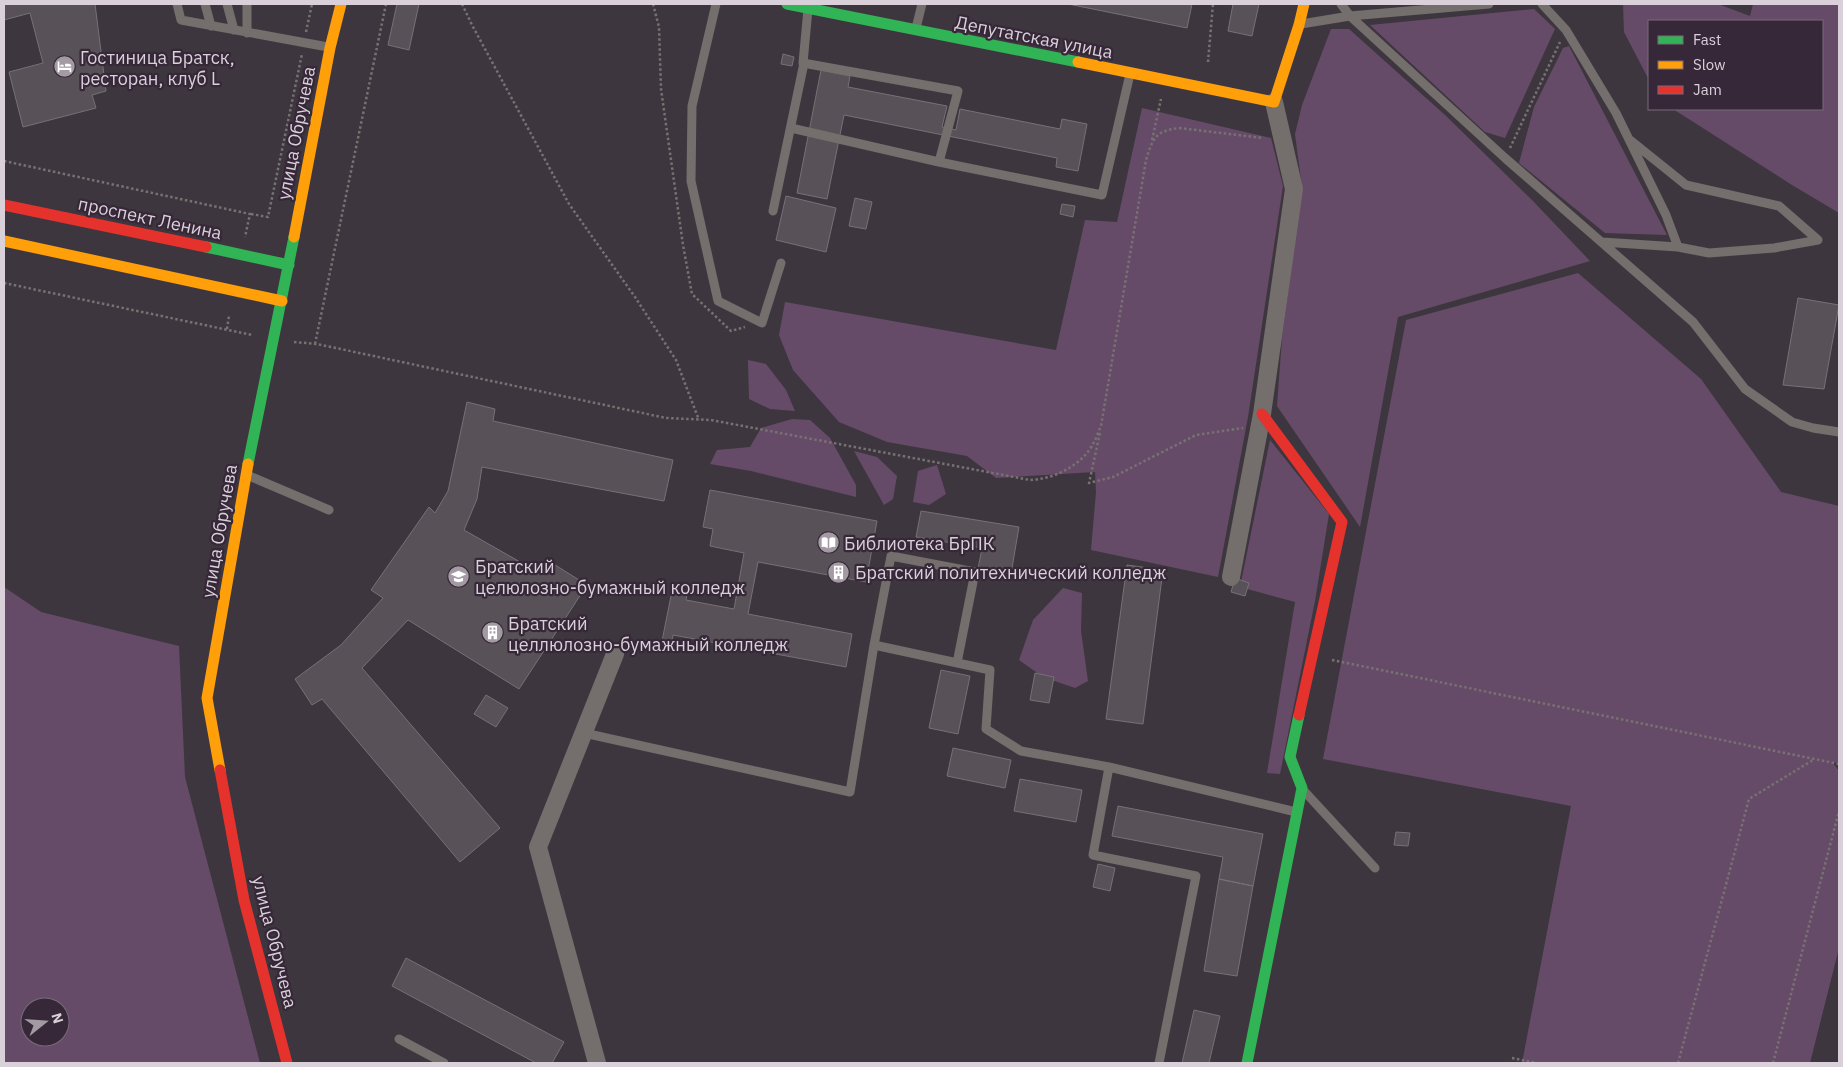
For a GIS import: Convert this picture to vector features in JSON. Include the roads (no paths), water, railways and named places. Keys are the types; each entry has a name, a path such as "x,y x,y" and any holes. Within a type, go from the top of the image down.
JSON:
{"street":[{"name":"улица Обручева","path":"287,1063 244,900 207,698 246,474 340,4"},
{"name":"Депутатская улица","path":"788,4 809,6 915,30 1274,102"},
{"path":"1231,577 1261,420 1294,189 1274,102 1304,4"},
{"name":"проспект Ленина","path":"4,206 289,265"},
{"path":"4,241 282,300"},
{"path":"1247,1063 1302,788 1290,757 1342,522 1261,420"},
{"path":"597,1063 538,847 615,654"}],"lane":[{"path":"177,4 181,20 330,48"},
{"path":"205,4 211,26"},
{"path":"227,4 234,30"},
{"path":"246,32 248,4"},
{"path":"716,4 692,106 691,182 718,301 762,323 781,263"},
{"path":"915,30 922,4"},
{"path":"1341,4 1350,16 1505,158 1693,322 1745,389 1792,422 1839,432"},
{"path":"1299,25 1350,16 1489,4"},
{"path":"1542,4 1566,30 1616,113 1666,215 1678,247"},
{"path":"773,211 804,63 809,6"},
{"path":"804,63 958,91 939,162"},
{"path":"791,128 939,162 1102,195 1130,74"},
{"path":"1602,242 1678,247 1709,253 1774,248 1818,240 1779,206 1686,185 1628,138"},
{"path":"246,474 329,510"},
{"path":"584,733 850,792 874,645 891,556 975,572 957,663"},
{"path":"874,645 990,670 986,729 1021,752 1109,767 1297,813"},
{"path":"1109,767 1093,855 1196,876 1159,1063"},
{"path":"1302,788 1375,868"},
{"path":"399,1039 444,1063"}],"place":[{"name":"Гостиница Братск, ресторан, клуб L","path":"64,67"},
{"name":"Библиотека БрПК","path":"828,543"},
{"name":"Братский политехнический колледж","path":"839,572"},
{"name":"Братский целюлозно-бумажный колледж","path":"459,576"},
{"name":"Братский целлюлозно-бумажный колледж","path":"492,633"}]}
